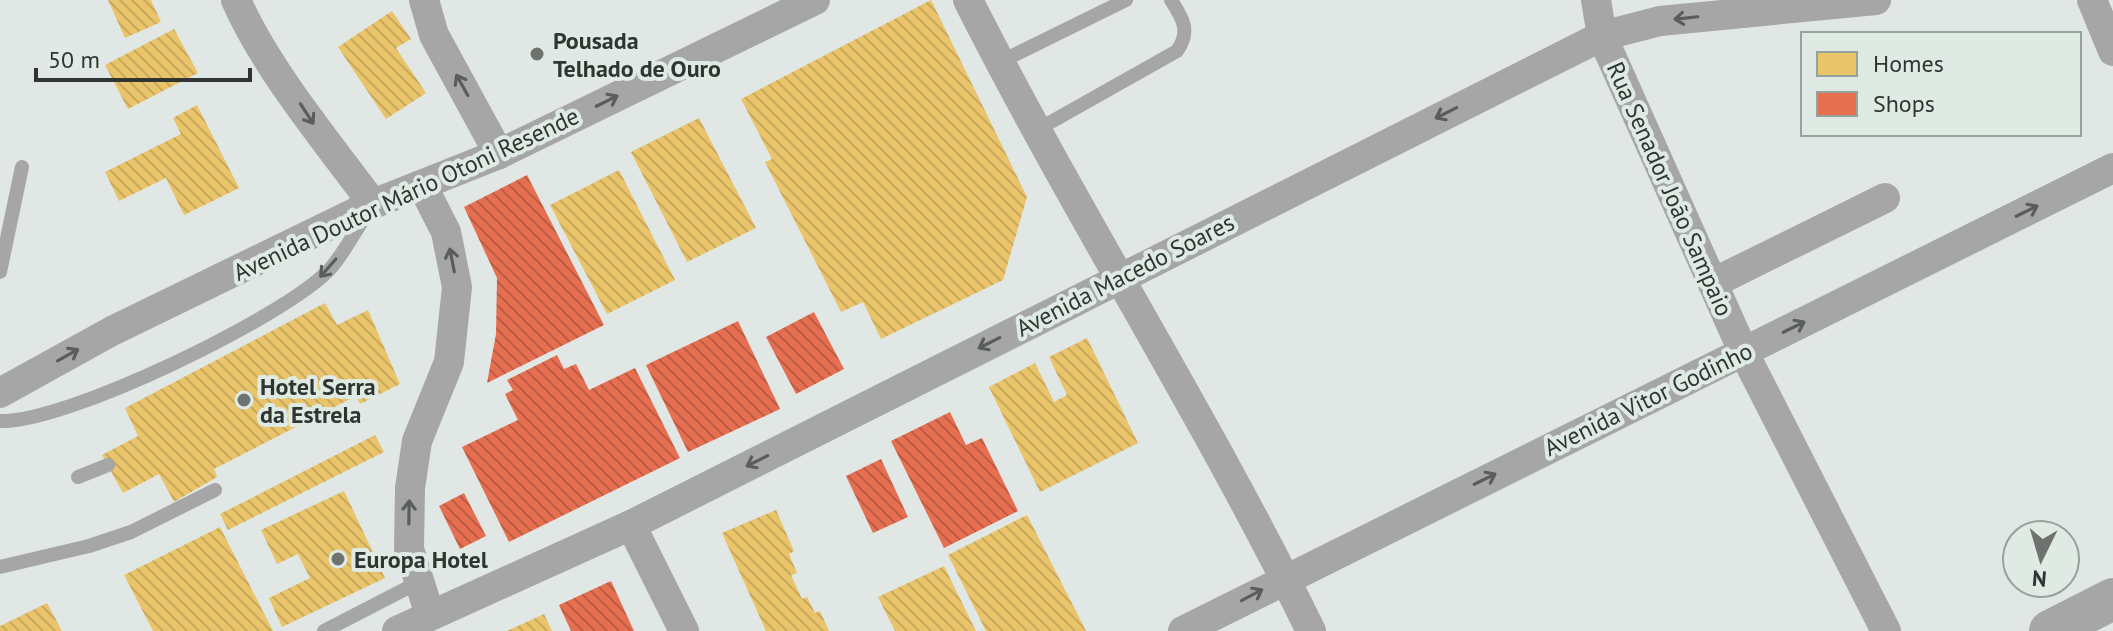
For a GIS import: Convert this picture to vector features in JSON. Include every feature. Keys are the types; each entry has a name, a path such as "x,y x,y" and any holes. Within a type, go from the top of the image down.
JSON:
{"street":[{"path":"236,0 245,21 315,126 373,204"},
{"path":"424,0 434,35 499,154"},
{"name":"Avenida Doutor Mário Otoni Resende","path":"0,393 112,331 373,204 499,154 815,0"},
{"path":"968,0 1035,132 1120,277 1311,631"},
{"name":"Rua Senador João Sampaio","path":"1596,0 1602,36 1743,351 1886,631"},
{"path":"2092,0 2113,51"},
{"name":"Avenida Macedo Soares","path":"397,631 631,525 1602,36 1660,21 1856,1"},
{"name":"Avenida Vitor Godinho","path":"1183,631 2113,168"},
{"path":"422,185 446,232 457,287 449,362 417,441 410,488 409,549 417,583 430,615"},
{"path":"1713,283 1885,198"},
{"path":"631,525 684,631"},
{"path":"2050,631 2113,599"}],"lane":[{"path":"1000,62 1126,0"},
{"path":"1035,132 1177,51 1185,40 1185,22 1171,0"},
{"path":"0,272 22,167"},
{"path":"0,421 15,422 65,411 210,346 312,285 330,269 373,204"},
{"path":"78,477 108,465"},
{"path":"0,567 89,546 131,532 215,490"},
{"path":"324,631 417,583"}],"building: Homes":[{"path":"108,0 151,0 161,22 125,38"},
{"path":"931,0 1027,197 1003,280 881,339 863,302 841,312 765,162 772,159 741,99"},
{"path":"392,11 411,39 396,48 426,93 386,119 338,47"},
{"path":"174,29 198,73 128,109 105,65"},
{"path":"197,105 239,188 184,215 166,178 119,201 105,172 181,134 173,118"},
{"path":"699,118 756,228 687,262 631,152"},
{"path":"619,170 675,280 607,314 550,205"},
{"name":"Hotel Serra da Estrela","path":"325,303 337,325 368,310 400,384 360,404 356,396 214,469 217,477 174,502 159,474 123,493 102,455 138,436 125,408"},
{"path":"1087,338 1138,443 1040,492 989,387 1035,363 1054,402 1067,395 1049,357"},
{"path":"375,435 384,452 228,530 220,514"},
{"name":"Europa Hotel","path":"344,491 385,578 282,627 269,598 310,578 298,554 277,564 261,530"},
{"path":"776,510 794,551 789,554 797,573 791,575 802,599 807,597 815,613 820,611 829,631 766,631 722,533"},
{"path":"1027,515 1086,631 986,631 948,555"},
{"path":"220,527 273,631 153,631 124,575"},
{"path":"944,566 976,631 895,631 878,597"},
{"path":"47,603 62,631 0,631 0,626"},
{"path":"544,614 552,631 507,631"}],"building: Shops":[{"path":"527,175 604,325 487,383 496,334 497,278 464,207"},
{"path":"814,312 844,369 796,394 766,337"},
{"path":"738,321 780,409 688,452 646,365"},
{"path":"557,355 564,369 576,364 589,390 635,368 680,458 509,542 462,447 518,420 505,394 513,390 507,380"},
{"path":"950,412 966,445 982,438 1018,511 944,548 891,441"},
{"path":"881,459 908,517 873,533 846,476"},
{"path":"464,493 486,536 460,549 439,506"},
{"path":"611,581 634,631 571,631 559,605"}],"place":[{"name":"Pousada Telhado de Ouro","path":"537,54"},
{"name":"Hotel Serra da Estrela","path":"244,400"},
{"name":"Europa Hotel","path":"338,559"}]}
